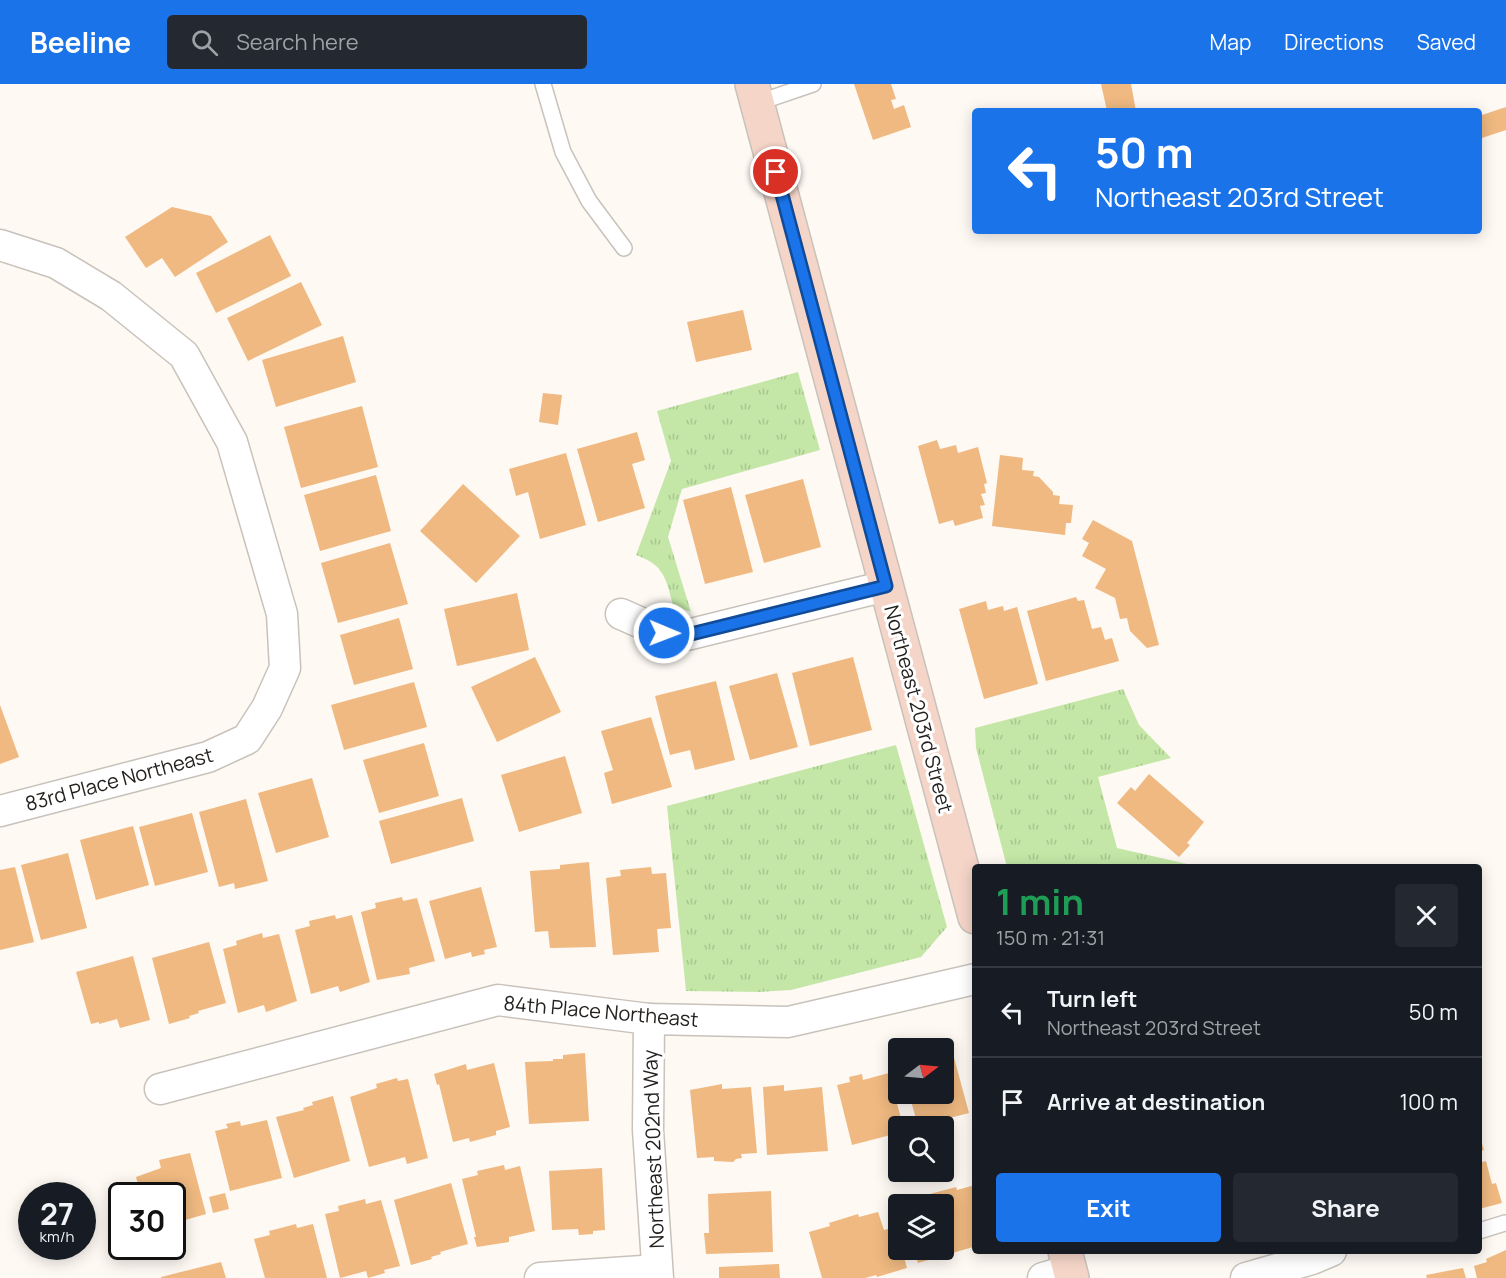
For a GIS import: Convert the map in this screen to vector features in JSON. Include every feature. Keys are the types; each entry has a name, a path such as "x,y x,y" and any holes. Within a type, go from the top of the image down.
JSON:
{"street":[{"name":"Northeast 203rd Street","path":"754,94 972,906"},
{"name":"83rd Place Northeast","path":"0,245 66,268 111,296 184,355 232,442 282,614 285,668 267,708 247,739 208,758 0,811"},
{"path":"621,614 664,633 687,635 886,586"},
{"name":"84th Place Northeast","path":"160,1089 498,1000 649,1019 788,1022 972,980"},
{"name":"Northeast 202nd Way","path":"649,1019 648,1130 658,1274"},
{"path":"1246,1278 1324,1254"},
{"path":"540,1278 658,1274"}],"lane":[{"path":"543,84 563,152 589,201 624,248"},
{"path":"754,94 813,84"},
{"path":"1482,1230 1505,1223"}],"green space":[{"path":"798,372 820,450 682,489 668,537 691,612 673,605 666,580 658,568 636,555 671,461 657,411"},
{"path":"1123,689 1139,725 1171,758 1098,777 1117,848 1187,864 1006,864 976,748 975,728"},
{"path":"896,745 947,927 921,957 791,990 686,991 667,806"}],"building":[{"path":"854,84 891,84 896,99 891,100 894,109 904,105 911,127 873,140"},
{"path":"1101,84 1131,84 1135,108 1106,108"},
{"path":"1506,107 1506,130 1482,138 1482,115"},
{"path":"172,207 211,216 228,242 175,277 162,258 146,268 125,237"},
{"path":"270,235 291,276 216,313 196,273"},
{"path":"301,282 322,325 248,361 227,318"},
{"path":"743,310 752,350 696,362 687,322"},
{"path":"343,336 356,382 276,407 262,360"},
{"path":"543,393 562,395 558,425 539,422"},
{"path":"362,406 378,467 301,488 284,427"},
{"path":"637,432 645,460 632,464 645,508 598,522 577,449"},
{"path":"937,440 940,449 956,445 958,453 978,447 987,483 984,484 986,493 981,494 985,505 980,506 983,518 955,526 953,520 939,524 918,446"},
{"path":"566,453 586,525 540,539 528,492 516,496 509,469"},
{"path":"1000,455 1023,458 1022,470 1034,471 1033,476 1039,477 1053,492 1053,495 1060,496 1059,504 1073,505 1071,523 1066,523 1065,535 992,526"},
{"path":"376,475 391,531 320,551 304,495"},
{"path":"803,479 821,547 764,563 745,495"},
{"path":"463,484 520,536 476,583 420,531"},
{"path":"731,487 753,572 705,584 683,500"},
{"path":"1093,520 1132,541 1159,645 1147,648 1130,631 1127,618 1120,619 1115,598 1095,588 1106,569 1082,556 1089,543 1082,539"},
{"path":"390,543 408,604 338,623 321,563"},
{"path":"517,593 529,650 457,666 444,609"},
{"path":"1076,597 1078,601 1084,600 1092,629 1101,627 1105,640 1112,638 1119,661 1046,681 1027,611"},
{"path":"986,601 988,610 1003,606 1004,611 1017,607 1038,684 984,699 959,609"},
{"path":"399,618 413,669 354,685 340,635"},
{"path":"535,657 561,712 497,742 471,687"},
{"path":"853,657 872,730 810,746 792,673"},
{"path":"777,673 798,747 750,760 729,686"},
{"path":"716,681 735,760 695,770 690,750 670,755 655,696"},
{"path":"414,682 427,727 344,750 331,705"},
{"path":"0,705 19,757 0,764"},
{"path":"651,717 672,787 612,804 604,773 613,770 601,731"},
{"path":"424,743 439,796 379,813 363,760"},
{"path":"565,756 582,813 519,832 501,775"},
{"path":"1149,774 1204,822 1187,843 1190,845 1179,857 1117,803 1131,787 1135,791"},
{"path":"312,778 329,837 276,853 258,793"},
{"path":"462,798 474,841 391,864 379,821"},
{"path":"246,799 268,881 235,889 234,883 219,887 199,812"},
{"path":"192,813 208,872 155,886 139,827"},
{"path":"133,826 149,885 96,900 80,840"},
{"path":"68,853 87,928 41,940 21,865"},
{"path":"589,862 596,947 550,948 548,931 535,932 530,871 560,869 560,865"},
{"path":"15,867 34,942 0,950 0,870"},
{"path":"651,867 652,874 666,873 671,928 657,929 659,952 613,955 606,878 621,876 620,870"},
{"path":"481,887 497,947 484,950 485,954 472,957 471,952 445,959 429,901"},
{"path":"402,897 403,901 417,898 435,961 409,968 410,974 377,980 361,912 376,908 375,903"},
{"path":"335,915 336,919 352,915 370,982 340,992 338,986 311,994 295,930 310,926 309,921"},
{"path":"262,933 263,938 279,934 297,1001 266,1012 264,1005 238,1013 223,949 237,945 236,941"},
{"path":"209,942 226,1003 198,1011 199,1013 189,1016 190,1018 169,1024 152,958"},
{"path":"133,956 150,1020 120,1028 117,1019 91,1024 76,972"},
{"path":"585,1053 589,1121 529,1124 525,1062 553,1061 553,1059 563,1059 563,1055"},
{"path":"954,1058 969,1113 954,1117 915,1116 912,1104 954,1104"},
{"path":"494,1063 510,1127 496,1131 496,1135 470,1142 469,1138 453,1142 439,1084 437,1085 434,1074 466,1064 467,1070"},
{"path":"888,1073 888,1104 897,1104 900,1116 888,1116 888,1136 852,1145 837,1085 850,1082 849,1077 862,1074 863,1080"},
{"path":"397,1078 398,1081 408,1079 428,1158 407,1164 405,1157 369,1167 350,1097 377,1088 376,1084"},
{"path":"722,1084 722,1089 751,1087 757,1153 741,1154 742,1158 733,1162 714,1161 714,1157 697,1158 690,1090"},
{"path":"784,1085 784,1091 822,1087 828,1151 767,1155 763,1087"},
{"path":"333,1096 350,1161 294,1178 276,1117 304,1110 303,1108 313,1105 312,1102"},
{"path":"267,1120 282,1178 230,1191 215,1131 228,1128 226,1124 240,1121 241,1126"},
{"path":"190,1153 206,1214 186,1220 186,1182 137,1182 136,1177 161,1168 159,1160"},
{"path":"1486,1161 1492,1184 1496,1183 1502,1203 1482,1208 1482,1162"},
{"path":"504,1165 505,1170 520,1166 535,1231 509,1237 509,1242 477,1247 462,1179 478,1175 477,1171"},
{"path":"602,1168 605,1230 579,1235 578,1229 552,1230 549,1171"},
{"path":"451,1183 468,1244 440,1252 441,1254 431,1257 432,1259 411,1265 394,1200"},
{"path":"972,1186 972,1247 954,1253 954,1194 930,1194 956,1187 957,1190"},
{"path":"771,1191 773,1252 706,1254 704,1233 709,1233 708,1194"},
{"path":"225,1193 229,1209 213,1213 209,1197"},
{"path":"365,1199 366,1204 381,1200 400,1266 384,1270 385,1273 368,1278 366,1271 340,1278 325,1214 339,1211 338,1206"},
{"path":"878,1212 884,1230 888,1229 888,1260 905,1260 907,1268 877,1277 876,1275 865,1278 822,1278 809,1232 858,1214 859,1217"},
{"path":"296,1224 297,1228 313,1224 327,1278 265,1278 254,1239 270,1235 269,1231"},
{"path":"1506,1250 1506,1278 1477,1278 1474,1266 1487,1262 1486,1259"},
{"path":"221,1262 226,1278 161,1278 161,1277"},
{"path":"779,1264 780,1278 719,1278 719,1267"},
{"path":"1463,1268 1466,1278 1427,1278 1426,1275"}],"route":[{"path":"664,633 687,635 886,586 776,172"}]}
